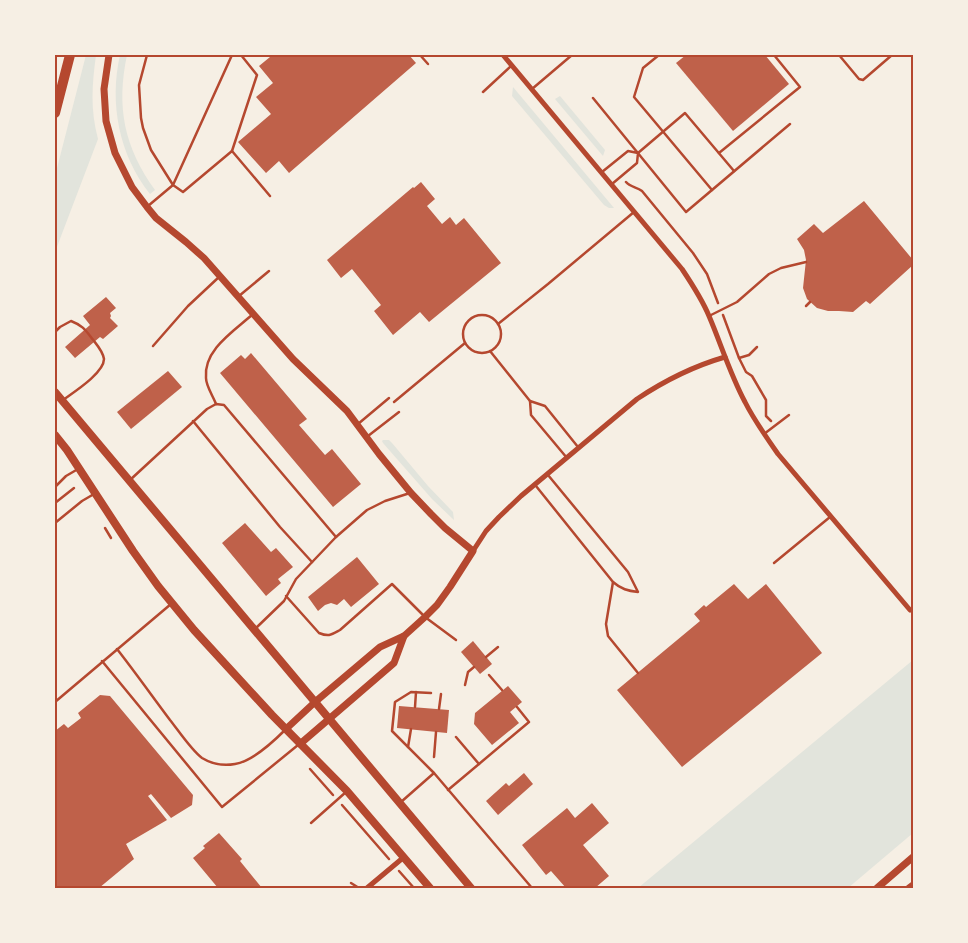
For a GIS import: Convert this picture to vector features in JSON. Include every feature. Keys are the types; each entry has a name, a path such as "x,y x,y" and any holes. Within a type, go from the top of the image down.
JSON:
{"highway":[{"path":"55,113 70,55"}],"main road":[{"path":"55,392 471,888"},
{"path":"55,435 67,450 133,551 172,603 205,642 300,744 347,791 430,888"}],"street":[{"path":"109,55 104,89 106,121 115,153 132,187 156,218 198,253 293,358 347,411 411,493 445,528 473,551"},
{"path":"503,55 682,269 700,297 744,401 764,434 778,454 910,610"},
{"path":"286,729 380,647 404,636 425,617 450,587 486,532 499,517 546,474 637,399 655,387 712,361 725,358"},
{"path":"300,744 394,663 404,636"},
{"path":"367,888 404,857"},
{"path":"877,888 913,858"},
{"path":"909,888 913,884"}],"lane":[{"path":"147,55 140,86 143,128 151,150 174,185 182,192 232,151 257,75 241,55"},
{"path":"147,207 174,185 232,55"},
{"path":"420,55 428,64"},
{"path":"531,90 571,55"},
{"path":"659,55 643,68 634,97 712,190"},
{"path":"719,154 800,86 774,55"},
{"path":"839,55 859,80 863,80 892,55"},
{"path":"482,92 511,66"},
{"path":"593,98 686,212 790,124"},
{"path":"612,184 637,163 638,153 685,113 734,171"},
{"path":"232,151 270,196"},
{"path":"602,172 628,151 638,153"},
{"path":"498,324 635,212"},
{"path":"709,316 737,302 769,274 781,268 806,262"},
{"path":"238,296 269,271"},
{"path":"154,346 188,306 220,276"},
{"path":"216,404 205,380 207,364 214,350 254,314"},
{"path":"480,315 490,317 498,324 501,334 500,339 498,344 490,351 480,353 470,348 465,342 464,329 470,320 480,315"},
{"path":"55,332 71,321 81,324 100,349 104,359 102,368 84,385 62,400"},
{"path":"394,402 465,342"},
{"path":"490,351 530,401 545,406 579,448"},
{"path":"357,424 389,398"},
{"path":"530,401 531,415 567,458"},
{"path":"130,480 207,409 216,404 224,405 336,537"},
{"path":"366,436 399,412"},
{"path":"764,434 789,415"},
{"path":"193,421 280,527 312,562"},
{"path":"55,488 66,476 79,468"},
{"path":"535,484 613,582 619,588 638,592 628,572 546,474"},
{"path":"255,629 284,601 296,579 336,537 367,510 385,501 411,493"},
{"path":"55,523 82,501 95,494"},
{"path":"774,563 831,516"},
{"path":"613,582 606,624 608,636 638,673"},
{"path":"286,596 319,633 326,636 340,630 392,584 425,617 456,640"},
{"path":"55,702 172,603"},
{"path":"486,657 498,647"},
{"path":"117,649 179,731 200,756 207,761 215,764 237,764 249,759 286,729"},
{"path":"102,661 222,806 300,744"},
{"path":"465,685 468,672 474,667"},
{"path":"488,675 502,690"},
{"path":"431,693 411,692 395,702 392,731 434,773 532,888"},
{"path":"415,707 416,692"},
{"path":"439,709 441,694"},
{"path":"448,790 529,722 516,707"},
{"path":"408,747 412,730"},
{"path":"434,757 436,732"},
{"path":"456,737 479,764"},
{"path":"400,803 434,773"},
{"path":"311,823 347,791"},
{"path":"351,883 359,888"}],"path":[{"path":"806,306 810,302"},
{"path":"739,358 749,355 757,347"},
{"path":"55,503 74,488"}],"shaded area":[{"path":"86,55 96,55 92,97 98,139 55,252 55,176"},
{"path":"120,55 127,55 122,92 125,126 136,158 155,190 150,194 139,179 131,163 119,128 116,110 116,91"},
{"path":"513,87 614,208 604,205 512,96"},
{"path":"560,96 605,150 603,156 555,99"},
{"path":"383,440 389,440 392,443 428,486 453,512 454,520 432,499 383,443"},
{"path":"913,660 913,833 848,888 638,888"}],"building":[{"path":"268,55 377,55 379,57 381,55 409,55 416,63 289,173 279,161 266,173 238,142 271,114 256,97 273,83 259,66 270,57"},
{"path":"686,55 765,55 789,84 733,131 676,63"},
{"path":"421,182 435,199 427,206 442,224 450,217 456,225 464,218 501,263 429,322 420,312 393,335 374,311 381,305 352,269 341,278 327,260"},
{"path":"864,201 913,260 913,265 870,304 866,301 853,312 828,311 817,308 807,299 803,288 806,260 804,250 797,239 814,224 823,233"},
{"path":"106,297 116,308 110,313 110,318 118,326 103,339 100,337 75,358 65,347 90,325 83,316"},
{"path":"251,353 307,419 299,425 325,455 332,449 361,484 333,507 220,373 241,355 245,359"},
{"path":"168,371 182,387 131,429 117,412"},
{"path":"245,523 271,552 276,548 293,567 278,579 281,583 266,596 222,543"},
{"path":"357,557 379,584 351,607 344,599 337,605 331,603 325,605 318,611 308,597"},
{"path":"734,584 748,599 766,584 822,653 682,767 617,690 700,621 694,614 704,605 706,607"},
{"path":"473,641 492,664 480,674 461,652"},
{"path":"508,686 522,702 510,712 519,723 492,745 474,724 475,713"},
{"path":"100,695 110,696 193,795 192,805 171,818 151,794 148,796 167,820 126,844 134,859 99,888 55,888 55,731 64,724 68,728 81,718 78,713"},
{"path":"399,706 449,710 447,733 397,728"},
{"path":"524,773 533,784 498,815 486,801 506,783 509,786"},
{"path":"592,803 609,823 583,845 609,876 595,888 566,888 551,871 546,875 522,845 567,808 575,818"},
{"path":"219,833 242,859 240,861 262,888 218,888 193,858 205,848 203,846"}]}
